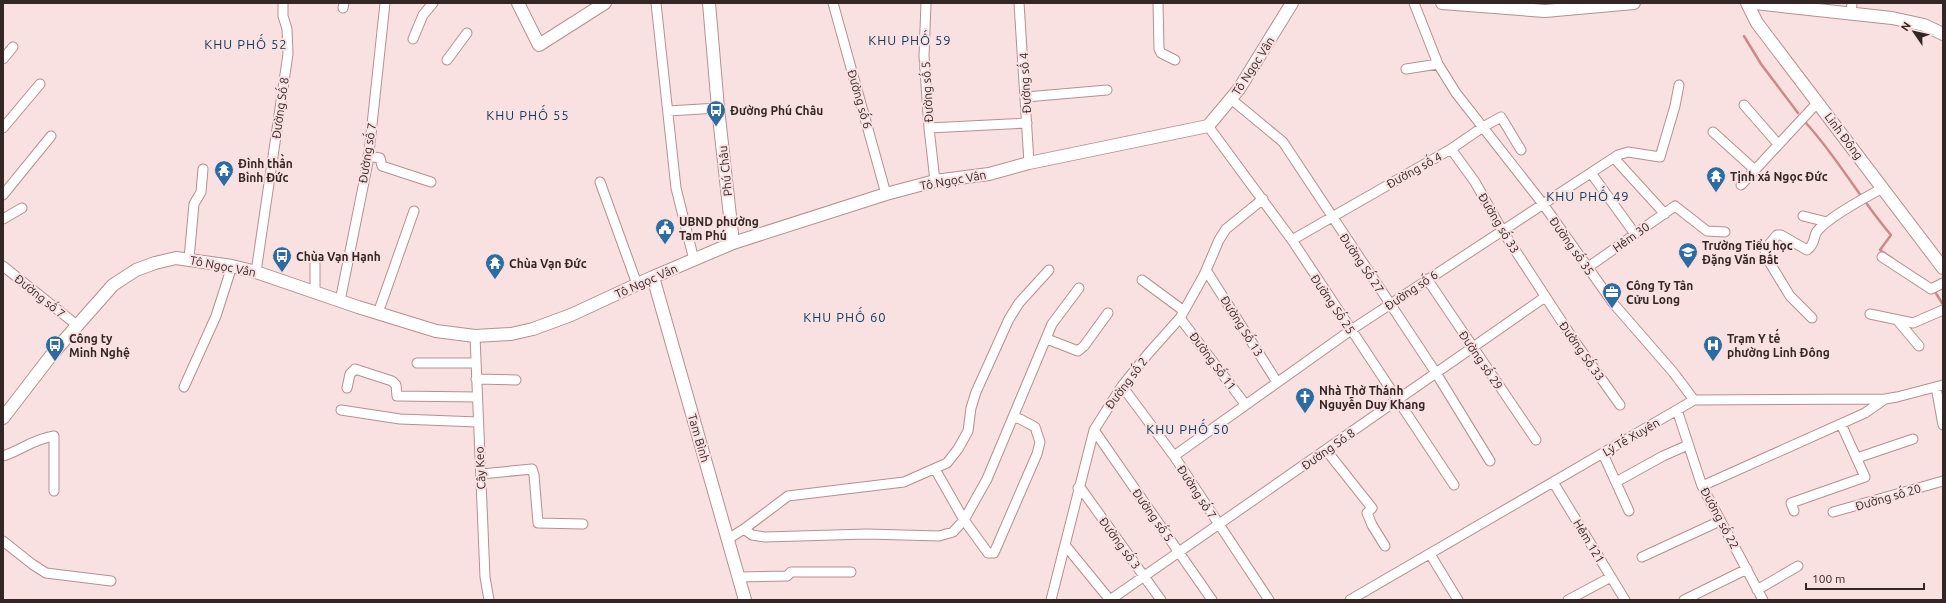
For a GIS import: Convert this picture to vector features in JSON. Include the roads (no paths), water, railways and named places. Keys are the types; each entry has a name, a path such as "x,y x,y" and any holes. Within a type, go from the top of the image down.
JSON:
{"main road":[{"path":"518,3 539,45 605,3"},
{"name":"Phú Châu","path":"711,3 718,108 733,243"},
{"name":"Tô Ngọc Vân","path":"3,418 38,372 113,285 121,279 155,263 176,258 232,266 256,272 340,301 436,331 474,336 511,334 571,315 637,284 733,243 886,194 935,181 989,174 1030,163 1208,126 1231,99 1251,71 1292,3"},
{"path":"1442,3 1545,11 1634,3"},
{"name":"Linh Đông","path":"1747,3 1757,23 1943,268"},
{"path":"1754,3 1851,8 1924,25 1943,34"},
{"name":"Tam Bình","path":"653,277 745,600"}],"street":[{"name":"Đường Số 8","path":"256,272 288,54 287,29 283,16 283,3"},
{"name":"Đường số 7","path":"340,301 368,156 385,3"},
{"path":"413,39 423,15 433,3"},
{"path":"656,3 676,188 694,260"},
{"name":"Đường số 6","path":"833,3 886,194"},
{"name":"Đường số 5","path":"926,3 924,56 929,128 935,181"},
{"name":"Đường số 4","path":"1019,3 1030,163"},
{"path":"1158,3 1159,49 1161,53 1175,60"},
{"name":"Đường số 35","path":"1414,3 1438,64 1456,93 1543,204 1613,303 1673,372 1694,400"},
{"path":"447,60 467,33"},
{"path":"3,59 13,47"},
{"path":"1406,69 1438,64"},
{"path":"3,128 40,84"},
{"name":"Đường số 6","path":"1174,456 1351,330 1614,158 1628,152 1660,157 1675,106 1679,85"},
{"path":"1026,97 1107,90"},
{"name":"Đường Số 27","path":"1231,99 1283,142 1436,373 1490,461"},
{"path":"1741,185 1818,102"},
{"path":"1744,105 1778,144"},
{"path":"668,111 718,108"},
{"name":"Đường số 4","path":"1292,240 1451,149 1483,127 1501,117 1521,150"},
{"path":"929,128 1027,123"},
{"name":"Đường Số 25","path":"1208,126 1292,240 1454,485"},
{"path":"1713,132 1755,170"},
{"path":"3,195 51,136"},
{"name":"Đường số 33","path":"1451,149 1475,182 1502,230 1545,297"},
{"path":"368,156 380,158 382,166 431,182"},
{"path":"1614,158 1665,214"},
{"path":"189,259 194,204 201,192 203,170"},
{"path":"1591,173 1636,234"},
{"path":"600,182 637,284"},
{"path":"1812,318 1790,296 1765,255 1766,248 1776,235 1781,235 1807,250 1812,247 1817,231 1827,222 1858,201 1883,188"},
{"name":"Đường số 2","path":"1051,600 1078,488 1094,430 1122,386 1182,314 1226,229 1263,199"},
{"name":"Hẻm 30","path":"1587,268 1675,206 1707,231 1725,232"},
{"path":"3,219 22,208"},
{"path":"378,313 414,211"},
{"path":"1803,216 1827,222"},
{"path":"1882,257 1937,286"},
{"path":"315,262 315,292"},
{"name":"Đường số 7","path":"3,266 78,326"},
{"path":"184,387 216,316 232,266"},
{"path":"728,539 788,496 904,482 946,463 958,449 968,431 971,408 976,392 1001,335 1019,303 1049,270"},
{"name":"Đường Số 13","path":"1206,270 1277,382"},
{"name":"Đường số 29","path":"1427,279 1472,348 1536,440"},
{"name":"Đường Số 11","path":"1142,280 1182,314 1245,404"},
{"path":"744,529 752,535 765,537 867,534 939,536 953,532 964,520 987,479 1052,324 1079,288"},
{"name":"Đường Só 8","path":"1110,600 1545,297"},
{"name":"Đường Số 33","path":"1545,297 1620,405"},
{"path":"1870,314 1913,323 1943,310"},
{"path":"1047,339 1078,351 1084,346 1108,313"},
{"path":"1898,321 1919,346"},
{"name":"Cây Keo","path":"474,336 485,577 489,600"},
{"path":"417,363 476,363"},
{"path":"347,388 350,374 355,370 392,381 396,385 397,396 477,397"},
{"path":"476,379 516,380"},
{"name":"Đường số 7","path":"1122,386 1174,456 1269,600"},
{"path":"1694,400 1885,399 1940,386 1943,425"},
{"path":"1702,486 1865,413 1885,399"},
{"name":"Lý Tế Xuyên","path":"1354,599 1694,400"},
{"path":"341,410 400,420 478,422"},
{"name":"Đường số 22","path":"1677,410 1702,486 1763,600"},
{"path":"935,469 964,520 988,553 994,553 1037,454 1040,442 1035,427 1013,417"},
{"path":"1794,511 1791,503 1865,477 1841,424"},
{"name":"Đường số 5","path":"1094,430 1212,600"},
{"path":"3,456 25,447 34,440 54,436 54,491"},
{"path":"1857,458 1913,439"},
{"path":"1616,482 1663,456 1688,445"},
{"path":"1326,450 1372,508 1367,513 1372,525 1385,546"},
{"path":"1603,454 1629,511"},
{"path":"480,474 532,469 534,475 538,523 583,524"},
{"name":"Đường số 20","path":"1833,512 1943,481"},
{"name":"Hẻm 121","path":"1553,482 1625,600"},
{"name":"Đường số 3","path":"1078,488 1082,490 1161,600"},
{"path":"1642,557 1720,521"},
{"path":"3,541 46,573 110,581"},
{"path":"1064,545 1110,600"},
{"path":"1430,554 1458,600"},
{"path":"1758,590 1798,566"},
{"path":"1684,600 1747,569"},
{"path":"739,577 788,576 791,572 851,572"},
{"path":"1568,600 1612,577"}],"waterway":[{"path":"1744,36 1761,64 1798,113"},
{"path":"1806,123 1818,136 1891,235 1880,250 1893,259"},
{"path":"1934,290 1942,303"}],"place":[{"name":"Đường Phú Châu","path":"716,127"},
{"name":"Đình thần Bình Đức","path":"224,187"},
{"name":"Tịnh xá Ngọc Đức","path":"1716,193"},
{"name":"UBND phường Tam Phú","path":"665,245"},
{"name":"Trường Tiểu học Đặng Văn Bất","path":"1688,269"},
{"name":"Chùa Vạn Hạnh","path":"282,273"},
{"name":"Chùa Vạn Đức","path":"495,280"},
{"name":"Công Ty Tân Cửu Long","path":"1612,309"},
{"name":"Công ty Minh Nghệ","path":"55,362"},
{"name":"Trạm Y tế phường Linh Đông","path":"1713,362"},
{"name":"Nhà Thờ Thánh Nguyễn Duy Khang","path":"1305,414"}],"district":[{"name":"KHU PHỐ 59","path":"910,40"},
{"name":"KHU PHỐ 52","path":"246,44"},
{"name":"KHU PHỐ 55","path":"528,115"},
{"name":"KHU PHỐ 49","path":"1588,196"},
{"name":"KHU PHỐ 60","path":"845,317"},
{"name":"KHU PHỐ 50","path":"1188,429"}]}
